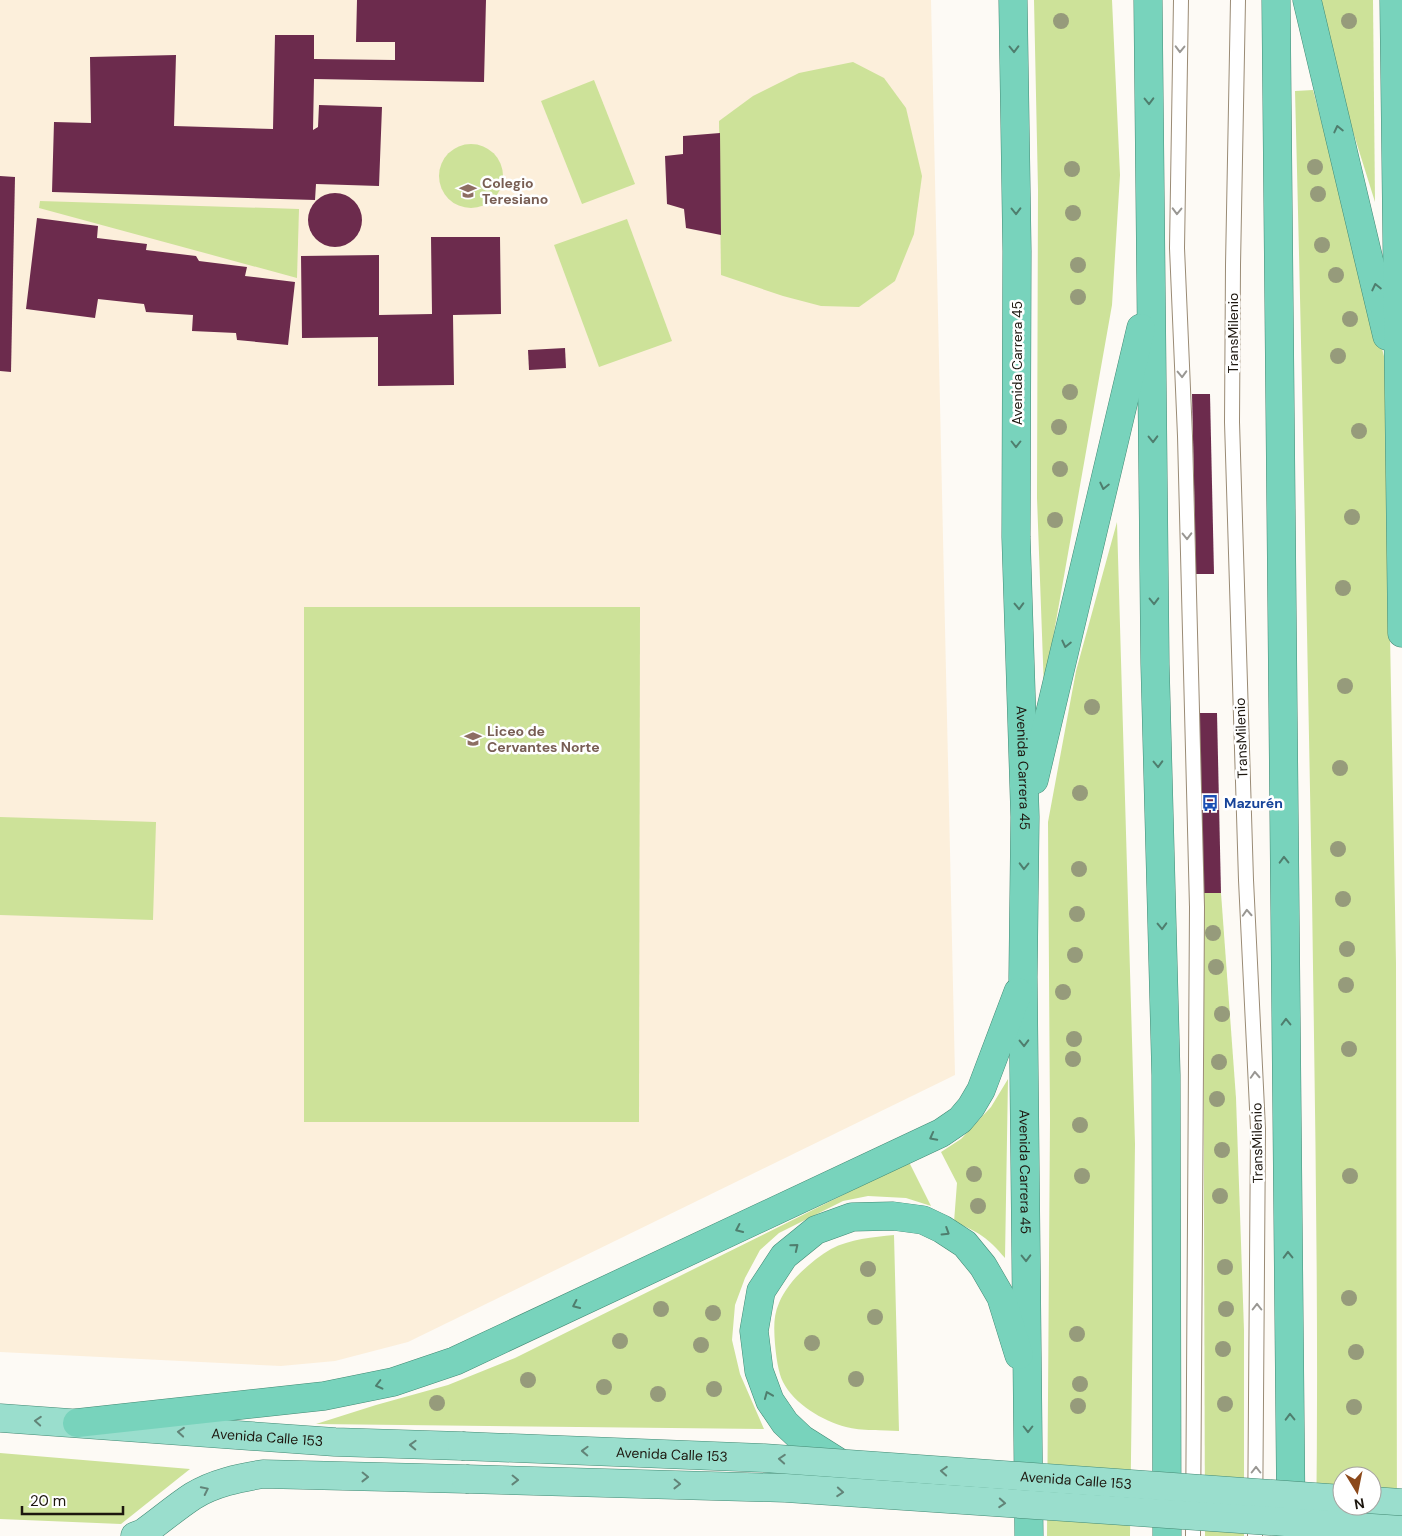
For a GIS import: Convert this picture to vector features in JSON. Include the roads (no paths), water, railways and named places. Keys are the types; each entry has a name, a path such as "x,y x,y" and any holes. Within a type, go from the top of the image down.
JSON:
{"highway":[{"name":"Avenida Carrera 45","path":"1013,0 1017,251 1016,537 1025,818 1023,977 1029,1536"},
{"path":"1148,0 1155,664 1166,1075 1167,1536"},
{"path":"1276,0 1291,1536"},
{"path":"1307,0 1399,386"},
{"path":"1394,0 1402,633"},
{"path":"1025,818 1151,285"},
{"path":"77,1423 324,1396 360,1390 426,1372 455,1361 922,1143 960,1120 971,1107 981,1090 1023,977"},
{"path":"840,1464 802,1439 785,1423 770,1401 759,1371 754,1331 761,1291 784,1256 816,1230 852,1218 893,1216 923,1220 942,1229 965,1244 983,1266 1001,1297 1028,1381"}],"main road":[{"name":"Avenida Calle 153","path":"0,1418 335,1442 764,1458 1332,1498"},
{"name":"Avenida Calle 153","path":"135,1536 143,1533 194,1496 237,1478 263,1474 786,1488 1402,1530"},
{"path":"1382,1502 1402,1504"}],"lane":[{"path":"1181,0 1177,248 1185,436 1196,906 1192,1536"},
{"name":"TransMilenio","path":"1238,0 1232,422 1246,880 1258,1129 1255,1536"}],"place":[{"name":"Colegio Teresiano","path":"468,191"},
{"name":"Liceo de Cervantes Norte","path":"473,739"},
{"name":"Mazurén","path":"1210,803"}]}
